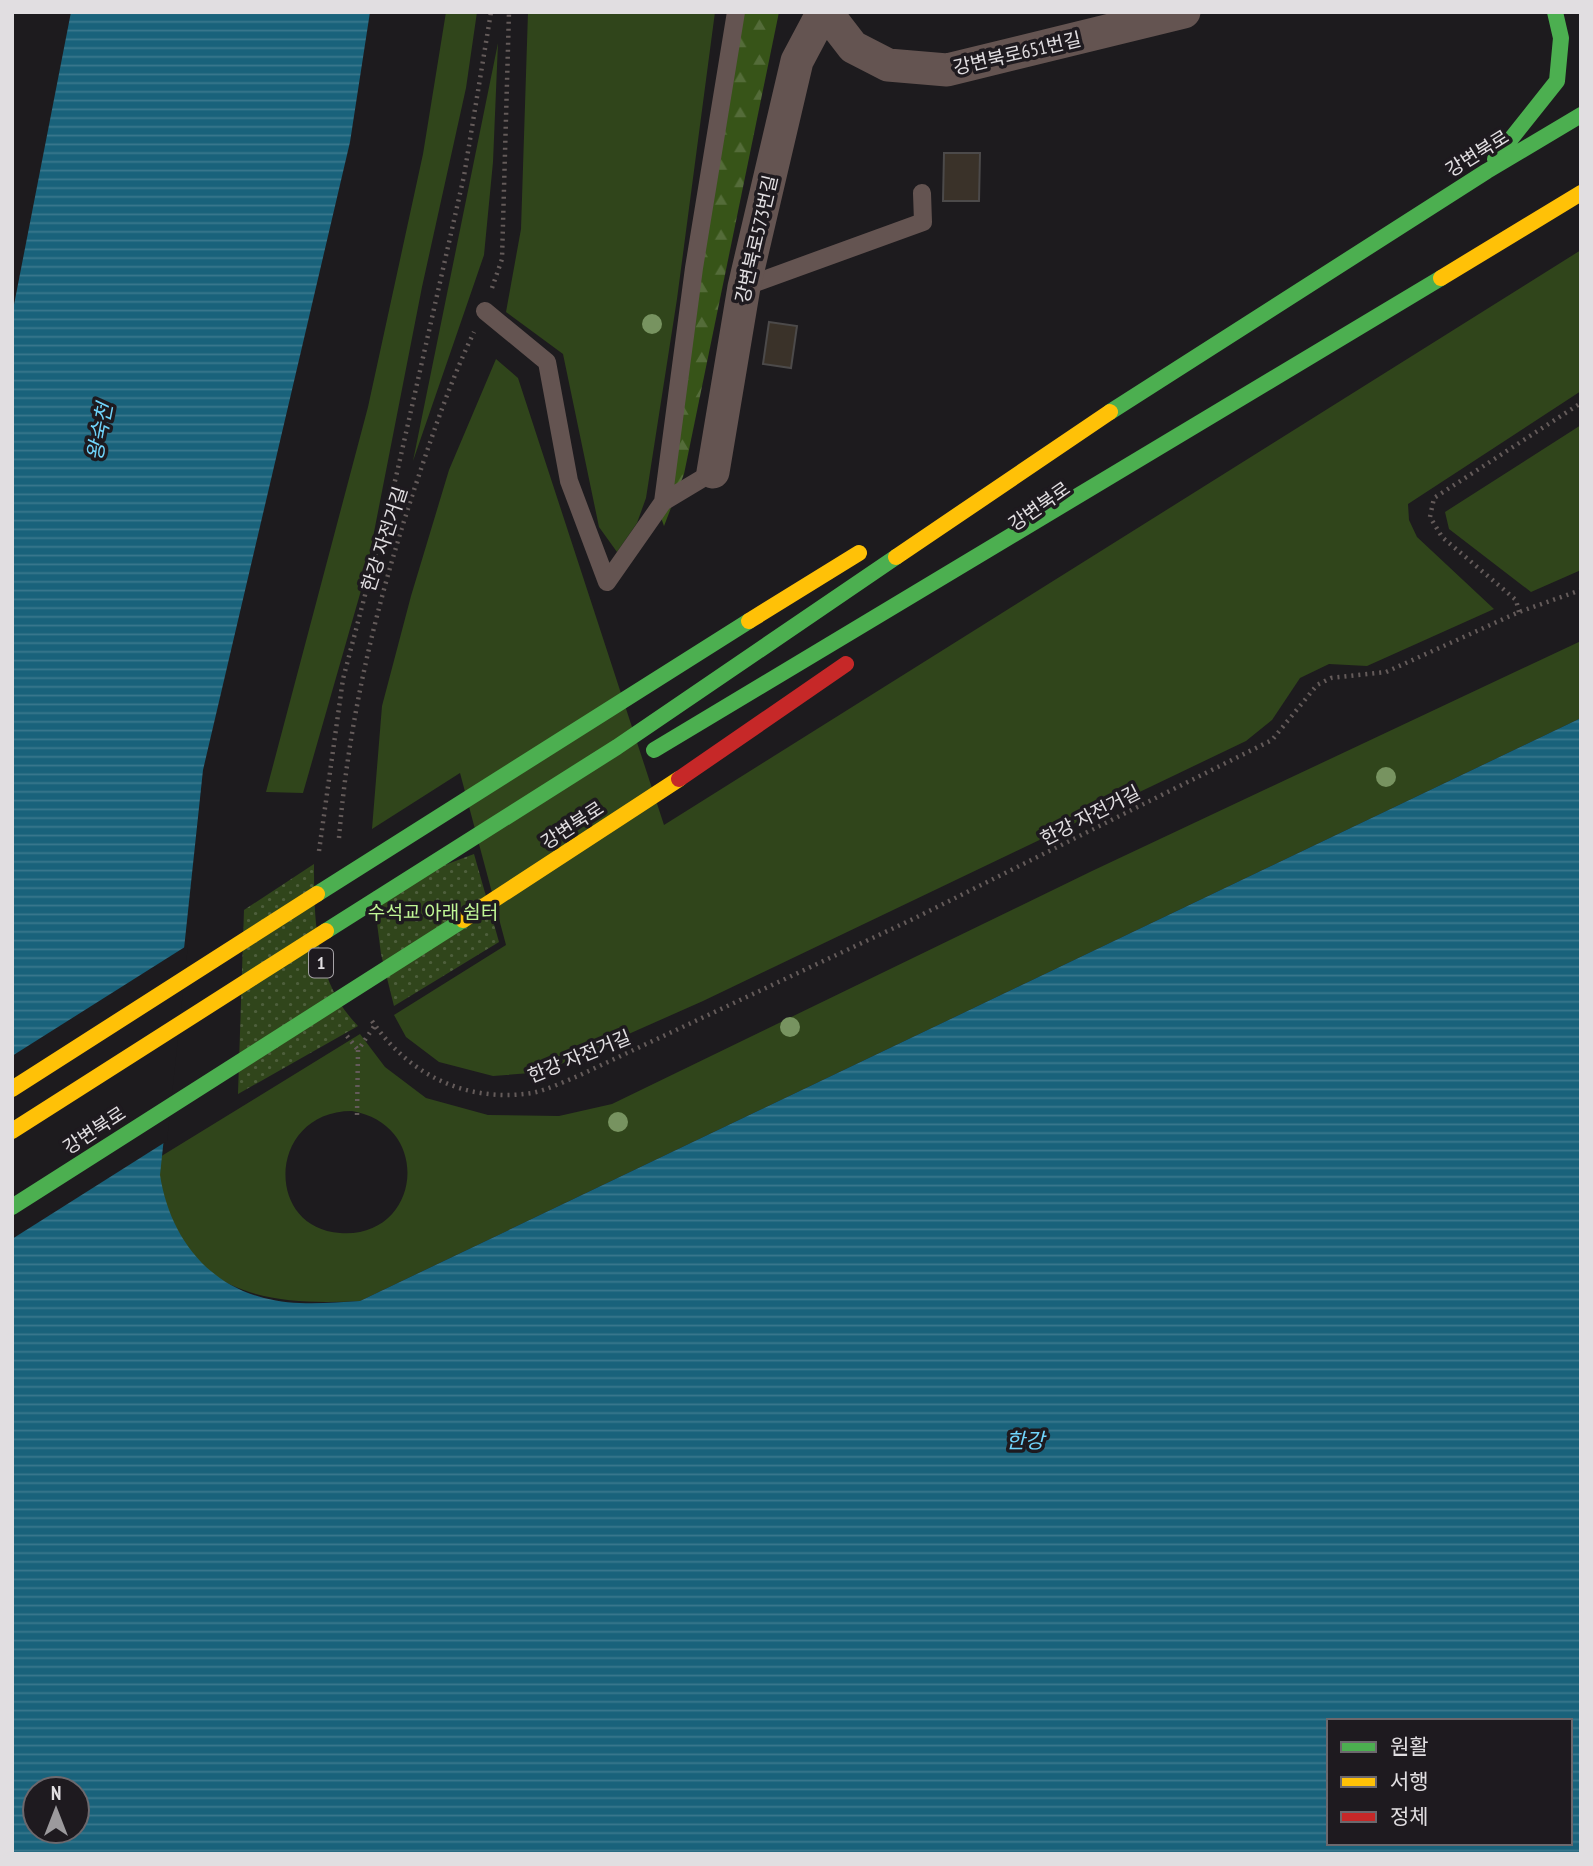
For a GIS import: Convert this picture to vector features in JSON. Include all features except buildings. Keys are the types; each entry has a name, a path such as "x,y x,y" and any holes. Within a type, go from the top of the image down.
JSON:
{"highway":[{"path":"1487,170 1557,81 1561,38 1555,12"},
{"name":"강변북로","path":"12,1131 617,747 1079,433 1487,170 1581,115"},
{"name":"강변북로","path":"641,758 1142,460 1581,193"},
{"name":"강변북로","path":"934,512 1079,433"},
{"name":"강변북로","path":"961,585 1142,460"},
{"path":"12,1088 637,689 873,544"},
{"name":"강변북로","path":"12,1208 609,827 858,655"}],"street":[{"name":"강변북로651번길","path":"825,12 853,47 888,65 947,70 1184,12"},
{"name":"강변북로573번길","path":"713,472 744,286 797,61 825,12"}],"lane":[{"path":"663,502 694,268 736,12"},
{"path":"744,286 923,222 922,193"},
{"path":"485,311 547,362 569,481 607,582 663,502 713,472"}],"path":[{"path":"318,857 343,679 396,477 464,176 491,12"},
{"name":"한강 자전거길","path":"339,842 354,714 377,609 452,379 485,311 502,259 509,12"},
{"path":"1519,612 1516,600 1442,537 1430,517 1434,498 1581,403"},
{"name":"한강 자전거길","path":"369,1016 401,1056 446,1086 498,1094 533,1093 578,1076 913,919 1272,740 1317,685 1331,678 1387,672 1519,612 1581,590"},
{"path":"357,1115 358,1051 375,1025"},
{"path":"345,1033 358,1051"}],"green space":[{"path":"446,12 477,12 466,88 422,287 366,573 303,793 266,792 368,407 423,154"},
{"path":"528,12 715,12 677,299 646,498 637,523 617,552 599,527 563,354 506,312 521,229"},
{"path":"740,12 779,12 684,474 664,526 657,506"},
{"path":"498,43 493,162 484,255 413,461"},
{"path":"1581,250 1581,391 1408,504 1409,520 1417,537 1494,609 1367,666 1329,664 1300,678 1272,720 1246,741 703,1001 543,1072 493,1076 439,1062 406,1037 394,1015 506,945 460,773 372,829 382,706 411,596 449,470 496,359 518,378 664,825"},
{"path":"1581,425 1581,570 1531,592 1449,529 1445,512"},
{"path":"1581,641 1581,718 360,1301 289,1300 243,1290 203,1267 186,1249 171,1220 155,1160 360,1034 385,1067 426,1098 488,1115 559,1116 612,1104 1092,871","holes":["352,1111 378,1121 396,1137 406,1157 407,1180 401,1201 388,1218 367,1230 340,1233 315,1226 298,1212 288,1192 286,1170 291,1148 304,1129 324,1116"]},
{"name":"수석교 아래 쉼터","path":"474,854 499,942 394,1006 381,954 373,892"},
{"name":"수석교 아래 쉼터","path":"314,864 317,929 325,970 344,1009 358,1026 238,1094 244,910"}],"water":[{"name":"한강","path":"71,12 370,12 350,142 203,770 160,1175 172,1217 193,1253 224,1281 243,1291 276,1301 360,1301 1581,718 1581,1854 12,1854 12,315"}],"pier":[{"path":"188,945 167,1141 12,1239 12,1056"}],"traffic: fast":[{"path":"1495,159 1557,81 1561,38 1555,12"},
{"path":"1110,412 1487,171 1581,115"},
{"path":"654,750 1441,278"},
{"path":"326,931 617,747 896,557"},
{"path":"317,894 749,621"},
{"path":"12,1207 463,920"}],"traffic: slow":[{"path":"1441,278 1581,193"},
{"path":"896,557 1110,412"},
{"path":"749,621 859,553"},
{"path":"463,920 679,779"},
{"path":"12,1089 317,894"},
{"path":"12,1131 326,931"}],"traffic: jam":[{"path":"679,779 846,664"}],"water label":[{"name":"왕숙천","path":"100,432"}]}
